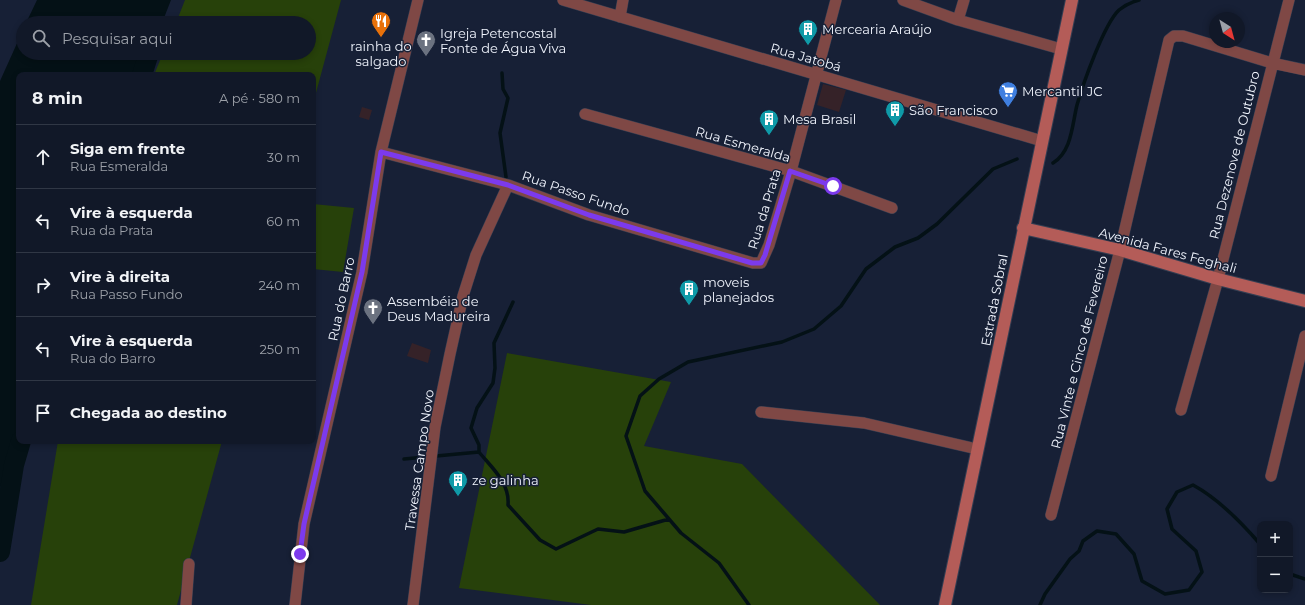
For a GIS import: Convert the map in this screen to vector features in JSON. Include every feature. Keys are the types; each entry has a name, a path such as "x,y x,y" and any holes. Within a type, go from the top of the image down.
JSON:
{"street":[{"name":"Rua do Barro","path":"296,605 304,524 362,272 381,152 418,0"},
{"name":"Rua Jatobá","path":"563,0 1042,141"},
{"path":"620,16 623,0"},
{"name":"Rua da Prata","path":"761,263 769,245 836,0"},
{"path":"903,0 958,20 1061,49"},
{"path":"958,20 964,0"},
{"name":"Estrada Sobral","path":"945,605 1072,0"},
{"name":"Rua Dezenove de Outubro","path":"1181,410 1218,279 1289,0"},
{"name":"Rua Vinte e Cinco de Fevereiro","path":"1051,514 1120,250 1169,40 1174,36 1183,36 1272,63"},
{"path":"1272,63 1305,70"},
{"name":"Rua Esmeralda","path":"585,114 790,171 892,208"},
{"name":"Rua Passo Fundo","path":"381,152 508,185 589,215 752,263 761,263"},
{"name":"Travessa Campo Novo","path":"413,605 435,427 463,296 476,255 508,185"},
{"name":"Avenida Fares Feghali","path":"1023,228 1120,250 1218,279 1305,301"},
{"path":"1271,476 1305,336"},
{"path":"761,412 864,423 977,449"},
{"path":"186,605 189,564"}],"shaded area":[{"path":"37,0 171,0 165,16 29,16"},
{"path":"16,46 16,60 147,60 143,72 16,72 16,435 0,489 0,81"},
{"path":"823,84 846,90 839,112 817,105"},
{"path":"362,107 372,110 369,120 359,117"},
{"path":"412,343 431,350 428,363 407,356"}],"green space":[{"path":"185,0 341,0 316,93 316,72 155,72 160,60 316,60 316,16 179,16"},
{"path":"316,204 354,208 343,272 316,269"},
{"path":"507,353 671,382 644,446 742,464 880,605 591,605 459,588"},
{"path":"58,444 221,444 177,605 31,605"}],"waterway":[{"path":"1053,163 1059,158 1068,145 1077,105 1084,83 1107,28 1119,10 1139,0"},
{"path":"143,72 147,60"},
{"path":"502,73 503,89 508,98 500,133 506,177"},
{"path":"749,605 719,563 681,533 645,491 626,436 640,396 659,379 688,362 782,342 814,329 841,306 866,269 895,247 918,238 937,224 993,169 1017,159"},
{"path":"513,302 494,343 495,368 493,383 477,408 471,428 479,445 479,452 503,483 508,497 508,505 540,540 556,549 598,529 624,532 669,519"},
{"path":"0,552 14,465 20,444"},
{"path":"404,459 479,452"},
{"path":"1040,605 1045,594 1070,559 1079,551 1083,541 1097,531 1116,534 1134,554 1142,581 1165,594 1189,590 1202,572 1196,551 1172,529 1167,509 1177,492 1193,485 1212,497 1245,527 1257,541"},
{"path":"1293,575 1305,579"}],"place":[{"name":"rainha do salgado","path":"381,38"},
{"name":"Mercearia Araújo","path":"808,46"},
{"name":"Igreja Petencostal Fonte de Água Viva","path":"426,57"},
{"name":"Mercantil JC","path":"1008,108"},
{"name":"São Francisco","path":"895,127"},
{"name":"Mesa Brasil","path":"769,136"},
{"name":"moveis planejados","path":"689,306"},
{"name":"Assembéia de Deus Madureira","path":"373,325"},
{"name":"ze galinha","path":"458,497"}],"route":[{"path":"300,554 304,524 362,272 381,152 508,185 589,215 752,263 761,263 765,255 790,171 833,186"}]}
